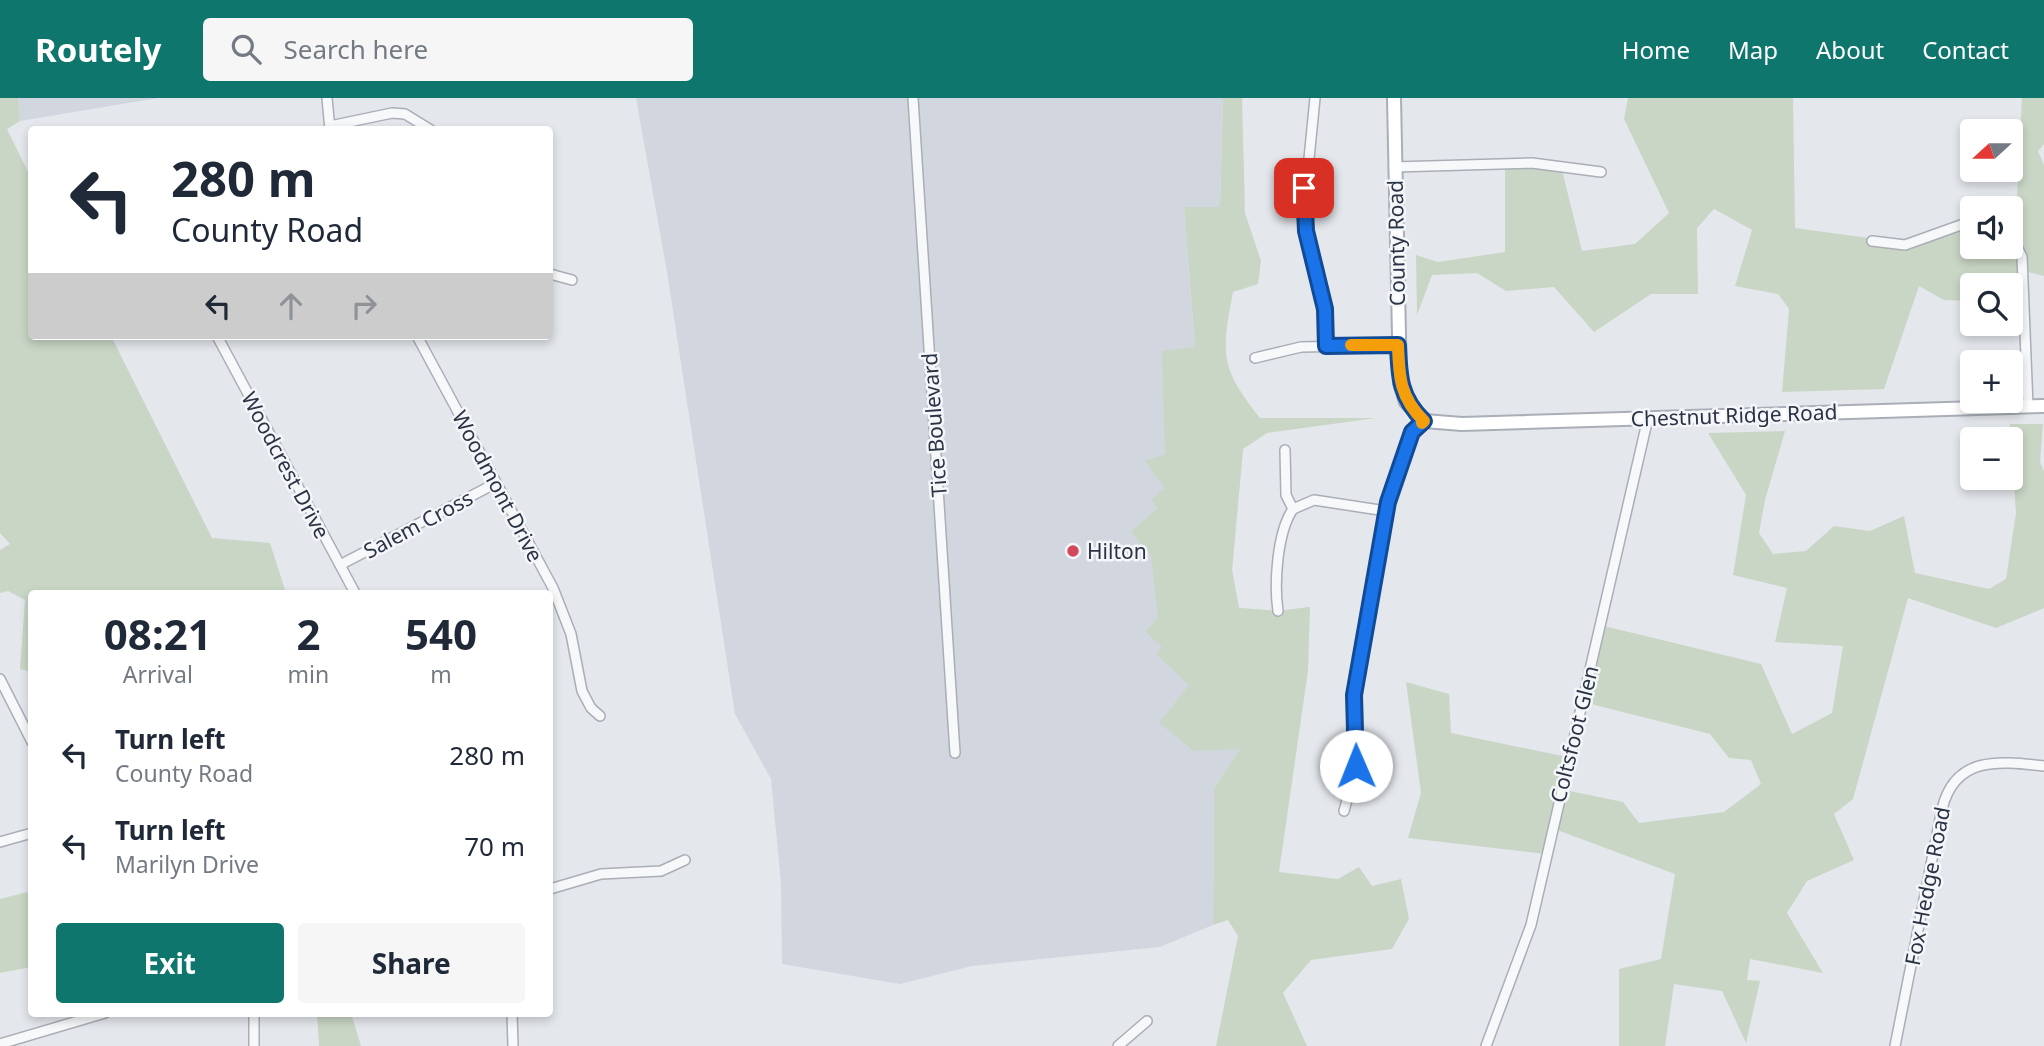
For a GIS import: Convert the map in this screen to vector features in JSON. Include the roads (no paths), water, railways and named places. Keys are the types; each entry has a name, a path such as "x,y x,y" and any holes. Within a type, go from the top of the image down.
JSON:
{"main road":[{"name":"County Road","path":"1394,98 1401,390 1410,407 1424,421"},
{"name":"Chestnut Ridge Road","path":"1424,421 1462,424 2044,406"}],"street":[{"path":"327,98 330,126"},
{"name":"Tice Boulevard","path":"914,98 956,753"},
{"path":"1315,98 1304,209 1309,249 1325,309 1326,346"},
{"path":"338,126 392,113 405,114 424,126"},
{"path":"1394,167 1532,163 1601,172"},
{"path":"1872,241 1905,245 1960,225"},
{"path":"2022,259 2028,407"},
{"path":"553,275 572,280"},
{"name":"Woodcrest Drive","path":"219,340 353,590"},
{"name":"Woodmont Drive","path":"419,340 552,590"},
{"path":"1255,358 1292,349 1398,345"},
{"name":"Coltsfoot Glen","path":"1486,1046 1531,925 1648,418"},
{"path":"1344,811 1356,766 1354,695 1386,512 1402,455 1412,432 1424,421"},
{"path":"1285,450 1286,495 1293,509"},
{"name":"Salem Cross","path":"340,565 496,484"},
{"path":"1278,611 1275,587 1286,523 1293,509 1306,501 1314,500 1386,512"},
{"name":"Woodmont Drive","path":"553,592 563,611 579,665 582,691 591,708 600,716"},
{"path":"0,680 28,734"},
{"name":"Fox Hedge Road","path":"1895,1046 1942,809 1949,789 1964,772 1983,764 2044,766"},
{"path":"0,842 28,834"},
{"path":"553,888 601,874 662,870 685,860"},
{"path":"0,1044 91,1017"},
{"path":"254,1017 254,1046"},
{"path":"512,1017 513,1046"},
{"path":"1118,1046 1147,1021"}],"place":[{"name":"Hilton","path":"1073,551"}]}
